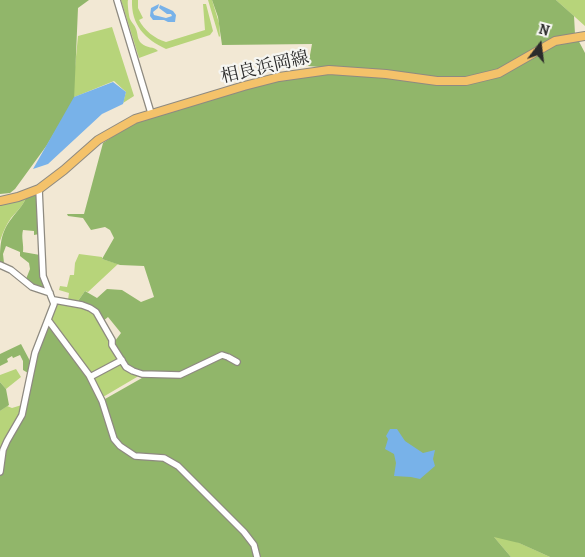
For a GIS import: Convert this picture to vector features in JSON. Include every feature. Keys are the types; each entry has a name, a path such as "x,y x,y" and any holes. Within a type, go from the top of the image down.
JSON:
{"main road":[{"name":"相良浜岡線","path":"0,201 39,189 106,134 134,119 151,113 279,77 308,72 352,70 453,82 483,78 512,67 555,41 585,36"}],"street":[{"path":"117,0 151,113"},
{"path":"0,472 3,450 22,415 35,353 54,307 54,300 43,276 39,189"},
{"path":"0,265 11,270 32,287 50,293"},
{"path":"54,300 82,304 96,312 112,340 112,345 126,367 133,371 142,374 180,375 222,356 238,362"},
{"path":"48,320 90,377 102,401 111,432 120,446 135,456 164,458 178,466 244,532 254,545 257,557"},
{"path":"90,377 122,360"}],"green space":[{"path":"0,0 89,0 78,8 74,100 47,145 15,189 10,193 0,194"},
{"path":"121,0 128,0 130,18 140,41 143,45 158,51 139,58"},
{"path":"132,0 138,0 138,8 143,18 139,20 141,24 150,34 162,41 166,42 205,30 203,4 206,4 213,31 210,35 166,49 152,41 141,30 134,17"},
{"path":"208,0 212,0 219,23 219,37"},
{"path":"212,0 556,0 574,16 575,34 585,53 585,557 550,557 519,543 494,537 511,557 0,557 0,472 3,450 23,411 35,357 46,326 50,324 105,399 149,374 126,367 112,345 121,333 108,317 102,322 90,307 78,301 85,291 97,298 107,289 122,290 141,302 154,297 144,266 120,265 102,259 114,238 110,230 105,227 91,230 83,218 68,216 67,214 84,214 103,143 133,123 300,73 355,70 308,66 312,44 222,45 218,17"},
{"path":"556,0 585,0 585,26"},
{"path":"112,27 134,96 123,103 126,92 114,81 72,98 78,36"},
{"path":"37,195 39,234 34,235 34,231 23,230 23,252 40,255 47,291 31,286 26,279 30,269 29,263 20,256 20,252 6,246 3,254 4,263 0,264 1,245 5,229 26,198"},
{"path":"26,198 11,218 0,241 0,204"},
{"path":"79,254 102,257 102,259 118,264 88,292 85,291 78,301 68,300 69,293 59,290 60,286 67,287 70,275 74,275 75,263"},
{"path":"58,303 87,306 112,345 142,374 103,397 50,323"},
{"path":"21,344 30,361 28,373 23,370 23,361 20,355 13,358 12,356 7,359 8,362 0,366 0,354"},
{"path":"16,369 21,377 6,389 0,382 0,375"},
{"path":"0,382 6,389 9,405 0,411"},
{"path":"25,404 0,472 0,411 7,406 12,408"},
{"path":"493,536 515,541 550,557 511,557"}],"water":[{"path":"159,4 158,8 153,12 154,15 166,18 172,16 159,8 160,5 173,11 176,15 175,22 153,20 150,16 151,8"},
{"path":"113,82 126,92 123,104 102,114 48,164 33,169 74,97"},
{"path":"390,429 397,429 405,441 423,453 435,450 433,459 435,466 420,479 394,476 396,463 394,454 385,449 388,439 386,436"}]}
